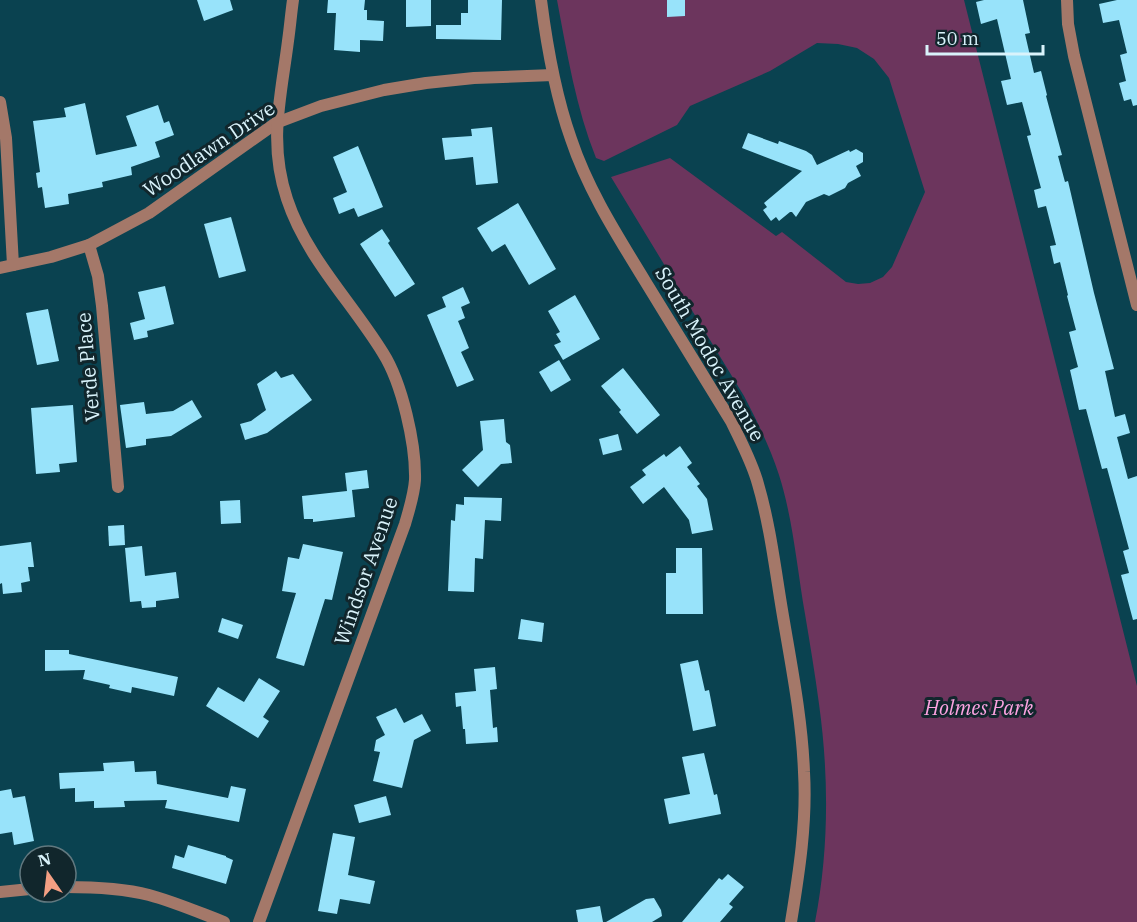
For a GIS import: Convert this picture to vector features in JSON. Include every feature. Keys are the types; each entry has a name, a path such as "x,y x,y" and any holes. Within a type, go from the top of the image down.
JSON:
{"street":[{"name":"Windsor Avenue","path":"259,922 405,524 415,480 406,407 396,380 384,354 304,239 280,176 276,123 292,0"},
{"name":"South Modoc Avenue","path":"541,0 553,75 571,139 586,178 608,221 731,421 758,482 768,521 798,706 804,774 799,875 791,922"},
{"path":"1067,0 1068,24 1074,56 1137,305"},
{"name":"Woodlawn Drive","path":"0,268 51,257 90,245 148,213 276,123 321,106 384,90 426,83 474,78 553,75"},
{"path":"0,102 6,138 13,265"},
{"name":"Verde Place","path":"90,245 98,276 102,306 118,487"},
{"path":"78,887 104,887 151,896 224,922"},
{"path":"0,892 18,890"}],"green space":[{"name":"Holmes Park","path":"557,0 964,0 1137,686 1137,922 815,922 825,840 825,758 814,670 784,492 767,444 744,396 611,177 670,158 776,236 782,232 846,282 858,284 870,283 883,277 892,267 925,192 889,78 874,59 857,48 838,44 817,43 770,71 690,106 677,125 604,161 596,158 568,60"}],"building":[{"path":"197,0 230,0 233,10 204,21"},
{"path":"328,0 365,0 364,10 367,10 367,20 384,21 383,41 360,40 360,52 334,50 336,13 327,13"},
{"path":"406,0 431,0 431,26 406,27"},
{"path":"468,0 502,0 501,40 436,39 436,25 461,25 461,13 468,13"},
{"path":"667,0 685,0 685,16 667,17"},
{"path":"1023,0 1030,33 1025,34 1034,73 1041,71 1062,155 1058,156 1065,182 1068,181 1114,369 1105,371 1115,417 1125,414 1130,433 1117,437 1128,479 1137,476 1137,619 1133,620 1121,575 1129,573 1123,551 1129,549 1107,468 1102,469 1086,409 1079,410 1070,370 1078,367 1069,332 1076,330 1060,262 1054,264 1050,246 1056,245 1046,206 1038,208 1034,190 1041,188 1027,136 1031,135 1022,102 1007,105 1001,81 1011,79 997,19 981,24 976,2"},
{"path":"1117,0 1137,0 1137,105 1133,106 1131,99 1124,101 1119,83 1126,81 1120,55 1127,53 1119,20 1103,23 1099,4"},
{"path":"85,103 96,155 137,146 126,116 158,105 164,123 169,121 174,135 155,142 160,157 131,167 132,175 102,182 103,187 68,194 69,204 45,208 42,187 38,188 36,173 40,172 33,121 66,117 64,108"},
{"path":"492,127 498,183 476,185 473,157 445,160 442,138 472,136 471,129"},
{"path":"748,133 806,151 812,155 817,165 856,149 863,153 863,162 856,166 861,176 829,196 824,194 806,202 796,217 790,212 779,221 776,217 771,221 763,210 767,207 764,203 802,171 742,148"},
{"path":"358,146 383,207 358,217 354,208 339,214 333,198 347,192 333,157"},
{"path":"518,203 556,269 529,285 505,244 492,252 477,228"},
{"path":"231,217 246,271 219,278 204,224"},
{"path":"382,229 390,241 388,243 415,284 395,297 360,244"},
{"path":"165,286 174,324 147,331 148,337 134,340 130,323 145,319 138,292"},
{"path":"463,287 470,303 461,307 465,318 458,321 469,348 461,352 474,380 457,387 427,315 446,307 442,297"},
{"path":"575,295 600,339 563,360 554,345 561,342 556,334 560,332 548,311"},
{"path":"48,309 59,361 37,365 26,313"},
{"path":"559,360 571,380 551,392 539,372"},
{"path":"623,368 660,415 637,434 601,386"},
{"path":"276,371 281,378 293,374 312,400 267,433 245,440 240,424 251,421 266,410 257,384"},
{"path":"192,400 202,417 171,436 146,439 146,445 126,448 120,405 144,402 146,414 173,411"},
{"path":"73,405 77,462 59,464 60,472 36,474 31,408"},
{"path":"504,419 506,442 510,445 512,463 501,464 478,487 462,470 483,450 480,421"},
{"path":"618,434 622,450 603,455 599,439"},
{"path":"680,446 692,463 687,467 700,484 697,486 707,499 713,530 692,534 689,520 664,487 643,504 630,487 646,475 642,470 664,454 666,457"},
{"path":"367,470 369,488 352,490 355,517 313,522 313,519 304,519 302,496 347,491 345,473"},
{"path":"464,497 502,498 501,521 485,520 483,559 475,558 474,592 448,591 451,520 455,521 456,504 464,505"},
{"path":"240,500 241,523 221,524 220,501"},
{"path":"124,525 125,545 109,546 108,526"},
{"path":"31,542 34,567 28,567 30,581 21,583 22,592 3,594 2,583 0,584 0,546"},
{"path":"303,544 343,552 332,600 325,599 304,666 276,658 296,593 282,591 288,557 299,559"},
{"path":"142,546 145,576 176,572 179,598 156,601 156,607 142,608 141,601 130,602 125,548"},
{"path":"676,548 702,548 703,614 666,614 666,573 676,573"},
{"path":"222,618 243,625 238,639 218,632"},
{"path":"521,619 544,623 542,642 518,639"},
{"path":"45,650 69,650 69,654 178,677 174,696 132,687 131,693 109,688 110,685 83,679 85,670 45,671"},
{"path":"698,660 705,691 709,690 716,726 693,731 680,664"},
{"path":"495,667 497,689 490,690 493,728 497,727 498,742 466,744 461,706 456,707 455,693 476,691 474,669"},
{"path":"259,678 280,691 263,717 269,721 258,738 206,706 218,687 244,702"},
{"path":"396,708 404,723 422,714 431,731 414,740 402,788 373,781 380,752 374,751 376,740 385,735 376,717"},
{"path":"704,753 721,814 669,824 664,799 690,794 682,757"},
{"path":"134,761 135,772 156,771 157,784 228,798 231,786 246,789 239,822 165,808 167,800 124,801 125,807 94,808 94,801 75,802 75,788 60,789 59,773 104,771 103,763"},
{"path":"11,789 13,798 25,796 34,841 14,845 12,832 0,834 0,791"},
{"path":"386,796 391,815 359,823 354,805"},
{"path":"333,833 355,837 348,875 375,881 370,904 340,899 337,914 318,911"},
{"path":"188,845 233,860 226,884 172,868 175,855 184,858"},
{"path":"728,874 744,887 729,904 733,907 720,922 682,922 719,878 722,880"},
{"path":"654,898 662,916 652,922 606,922 646,899"},
{"path":"600,906 603,922 578,922 576,910"}]}
